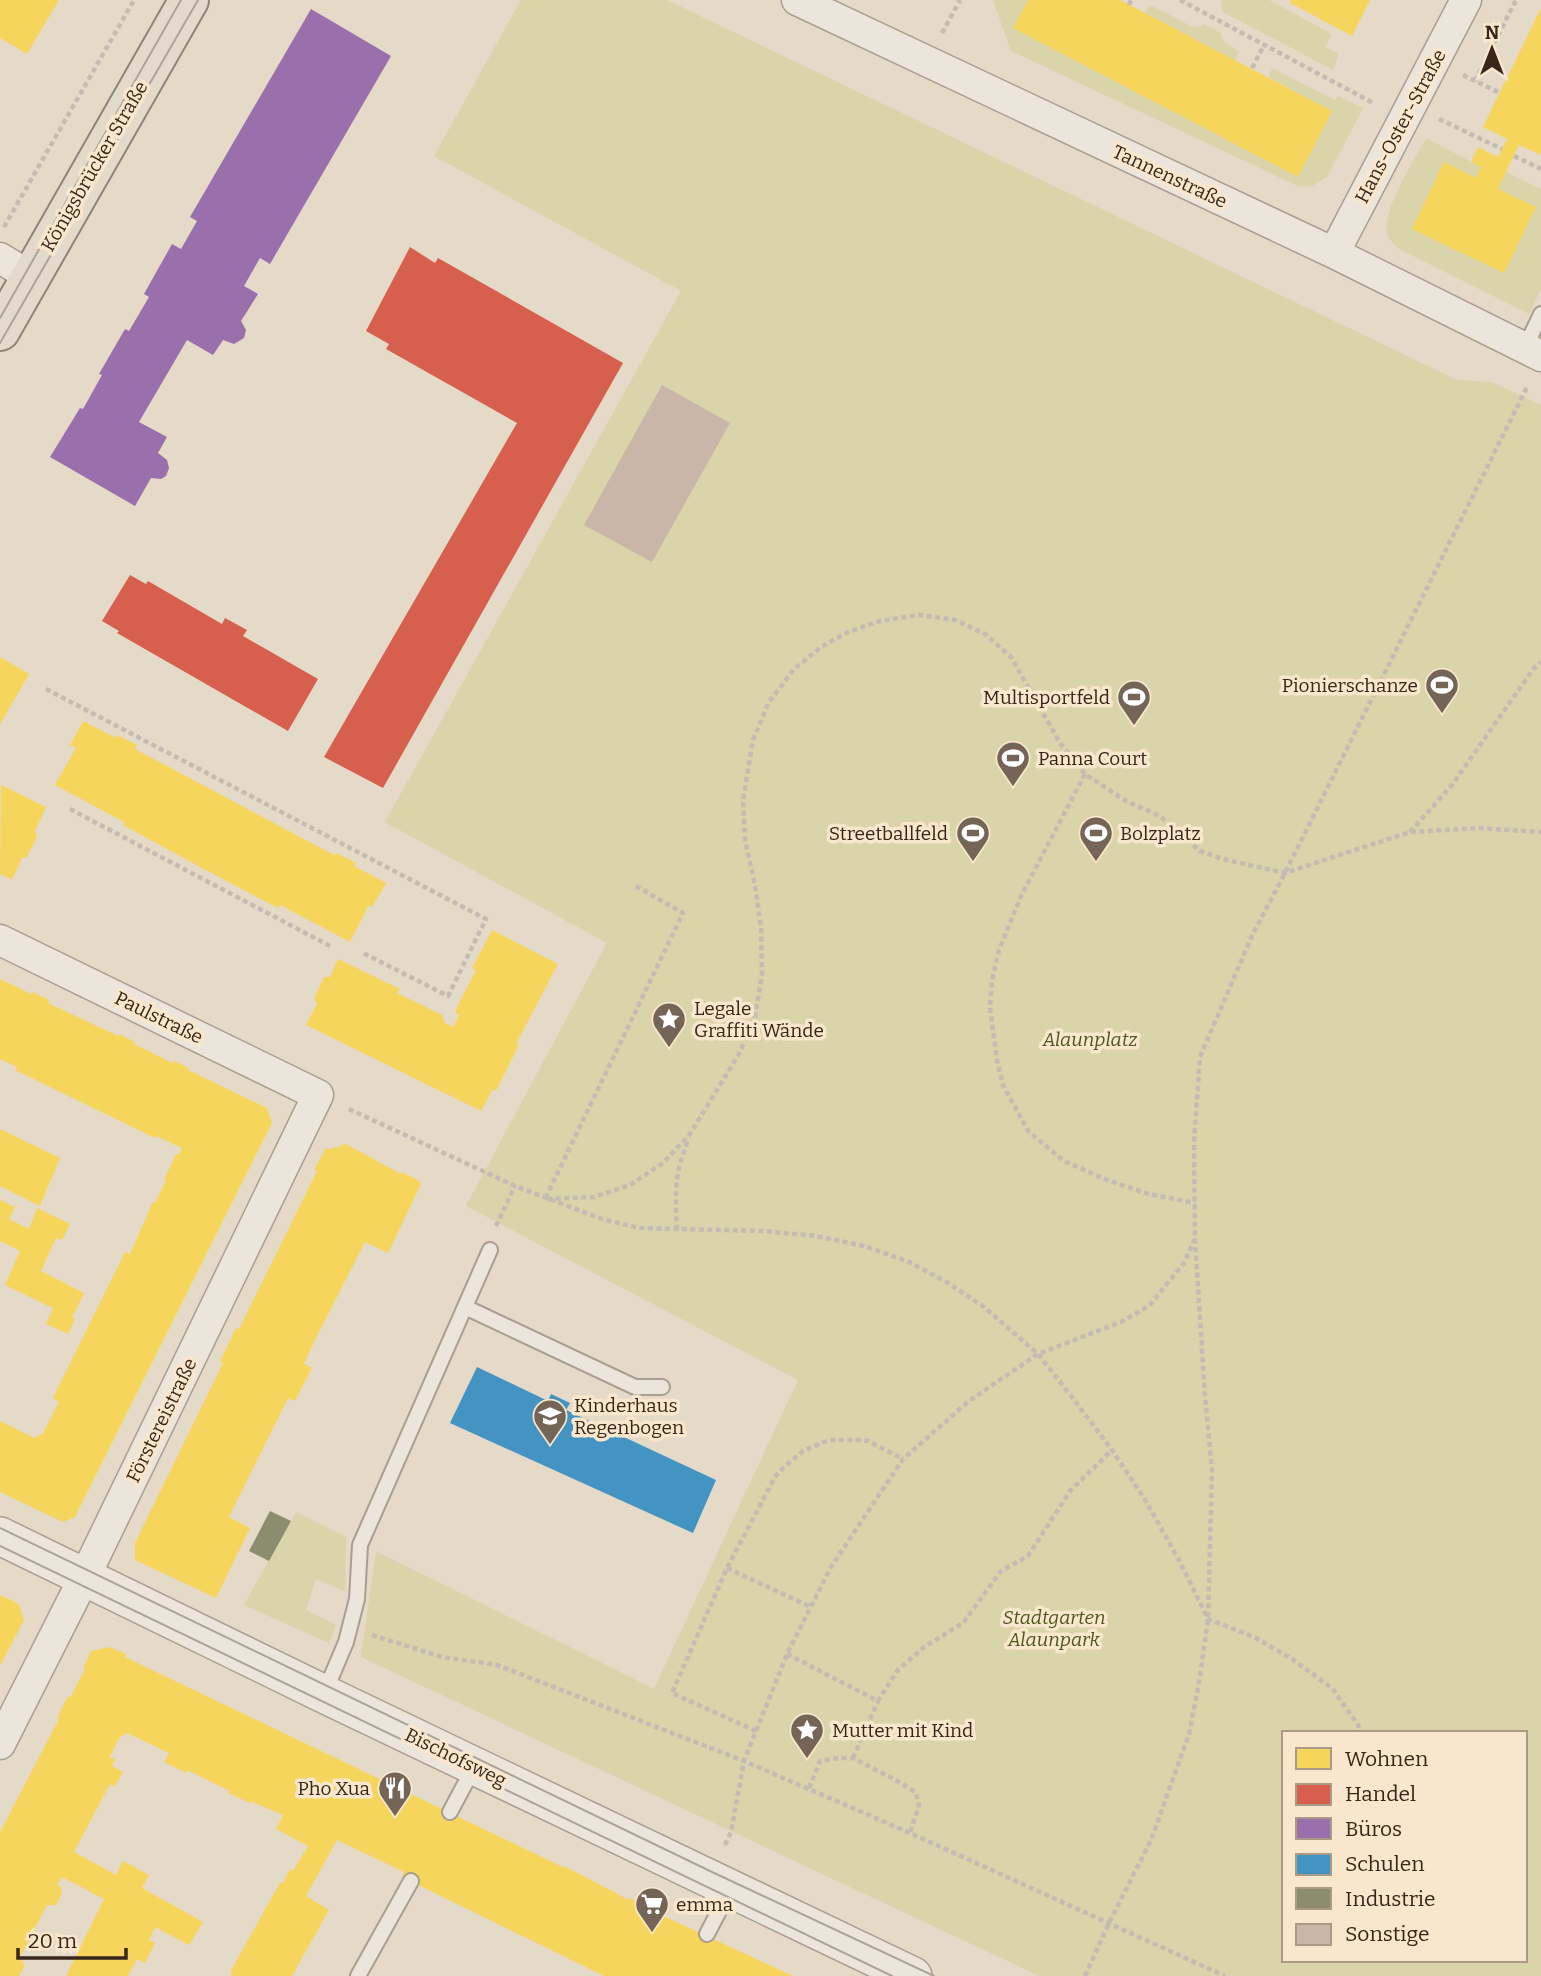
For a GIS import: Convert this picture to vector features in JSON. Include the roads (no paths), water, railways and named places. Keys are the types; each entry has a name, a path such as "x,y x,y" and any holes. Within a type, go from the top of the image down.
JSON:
{"main road":[{"name":"Königsbrücker Straße","path":"0,331 15,267 189,0"}],"street":[{"name":"Tannenstraße","path":"797,0 1334,253 1533,352"},
{"name":"Hans-Oster-Straße","path":"1334,253 1466,0"},
{"name":"Paulstraße","path":"0,940 318,1095"},
{"name":"Förstereistraße","path":"0,1744 84,1578 318,1095"},
{"name":"Bischofsweg","path":"0,1536 913,1976"}],"lane":[{"path":"1533,352 1541,314"},
{"path":"324,1694 346,1642 357,1599 360,1545 490,1250"},
{"path":"466,1307 635,1387 662,1387"},
{"path":"450,1812 474,1766"},
{"path":"358,1976 411,1881"},
{"path":"707,1934 731,1889"}],"tram line":[{"path":"0,318 181,0"},
{"path":"0,343 198,0"},
{"path":"0,1528 712,1872 934,1976"},
{"path":"0,1546 892,1976"}],"place":[{"name":"Pionierschanze","path":"1442,715"},
{"name":"Multisportfeld","path":"1134,727"},
{"name":"Panna Court","path":"1013,788"},
{"name":"Streetballfeld","path":"973,863"},
{"name":"Bolzplatz","path":"1096,863"},
{"name":"Legale Graffiti Wände","path":"669,1049"},
{"name":"Kinderhaus Regenbogen","path":"550,1446"},
{"name":"Mutter mit Kind","path":"807,1760"},
{"name":"Pho Xua","path":"395,1818"},
{"name":"emma","path":"652,1934"}],"park label":[{"name":"Alaunplatz","path":"1090,1039"},
{"name":"Stadtgarten Alaunpark","path":"1054,1628"}]}
